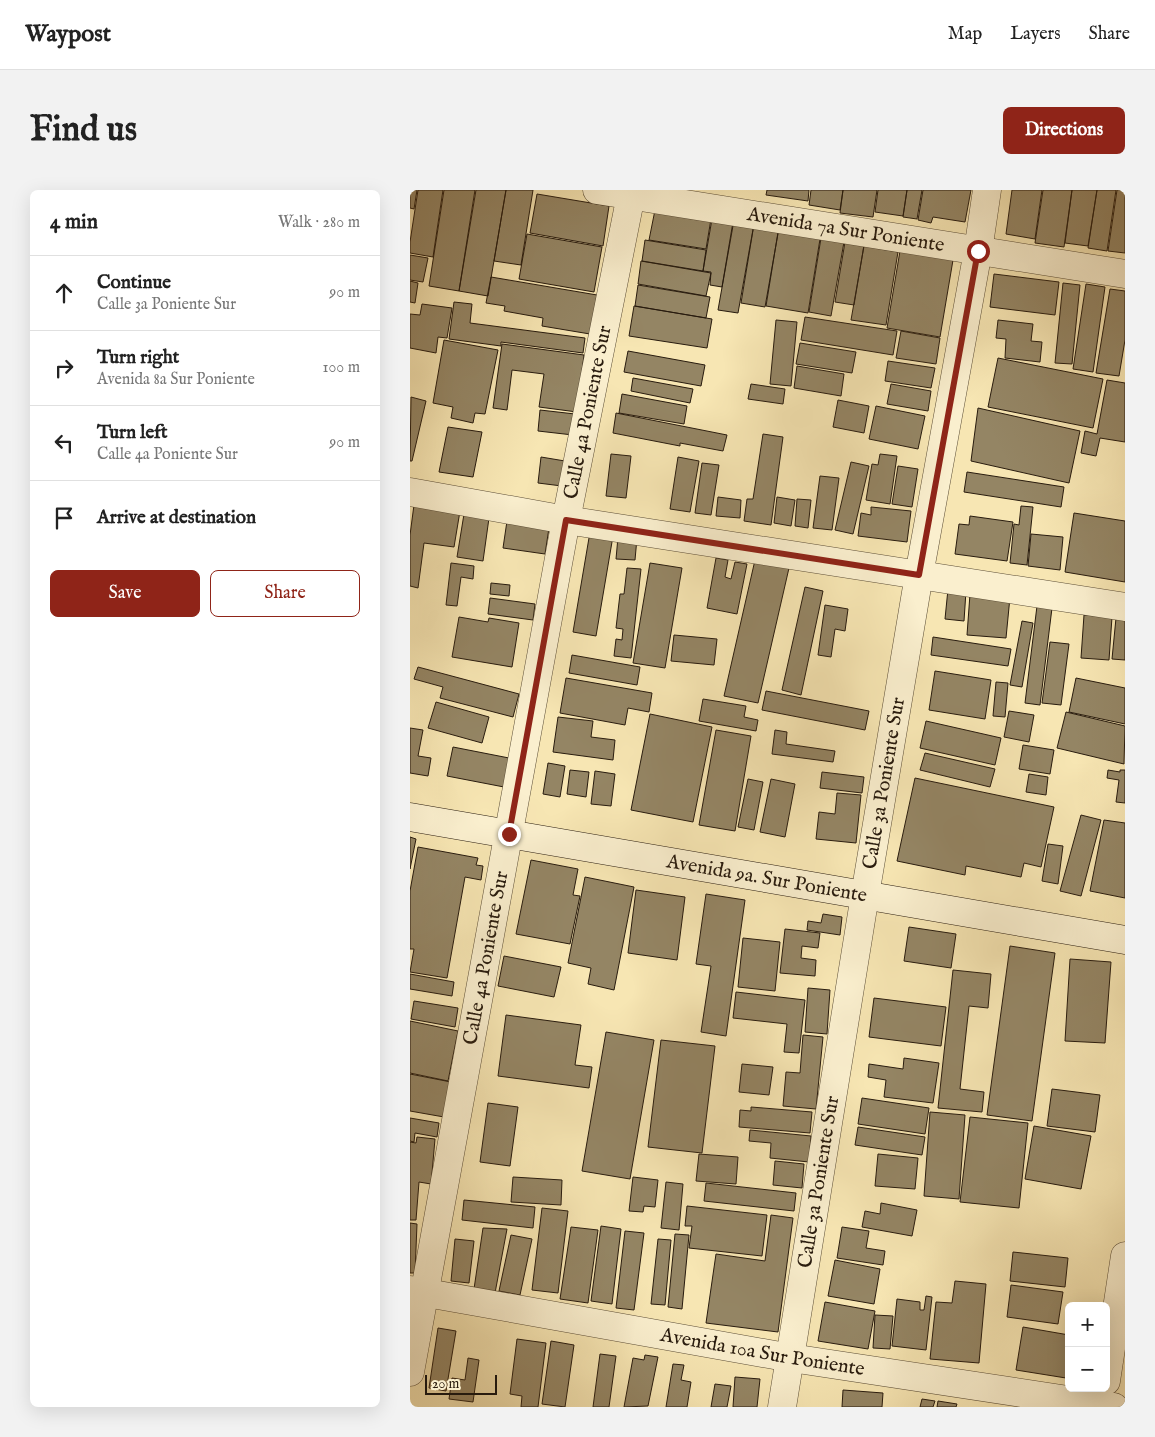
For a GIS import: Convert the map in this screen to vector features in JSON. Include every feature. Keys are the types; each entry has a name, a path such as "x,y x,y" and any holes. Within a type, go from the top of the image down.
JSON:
{"street":[{"name":"Avenida 7a Sur Poniente","path":"597,190 632,193 1125,274"},
{"name":"Calle 3a Poniente Sur","path":"782,1407 792,1358 865,895 919,575 978,251 987,190"},
{"name":"Calle 4a Poniente Sur","path":"410,1372 417,1291 509,834 566,520 632,193"},
{"path":"410,492 566,520 1125,607"},
{"name":"Avenida 9a. Sur Poniente","path":"410,817 1125,940"},
{"path":"1106,1398 1125,1256"},
{"name":"Avenida 10a Sur Poniente","path":"417,1291 792,1358 1106,1398"}],"building":[{"path":"410,190 417,190 414,209 410,208"},
{"path":"418,190 443,190 433,257 410,253"},
{"path":"444,190 475,190 459,291 429,286"},
{"path":"476,190 506,190 488,296 459,291"},
{"path":"506,190 533,190 521,265 494,261"},
{"path":"767,190 809,190 808,201 766,195"},
{"path":"811,190 843,190 840,210 809,205"},
{"path":"843,190 877,190 873,217 840,213"},
{"path":"878,190 907,190 903,216 875,212"},
{"path":"907,190 922,190 917,219 903,217"},
{"path":"923,190 971,190 965,222 933,217 931,223 918,220"},
{"path":"1012,190 1042,190 1035,239 1006,234"},
{"path":"1043,190 1072,190 1064,247 1035,243"},
{"path":"1072,190 1097,190 1088,246 1065,243"},
{"path":"1097,190 1116,190 1107,251 1088,248"},
{"path":"1117,190 1125,190 1125,253 1108,251"},
{"path":"537,194 609,206 603,246 530,233"},
{"path":"655,210 711,219 706,249 649,240"},
{"path":"712,219 733,222 722,287 710,285 711,272 703,271"},
{"path":"734,220 754,224 738,313 718,310"},
{"path":"754,224 779,228 765,307 741,303"},
{"path":"779,226 821,233 808,313 766,306"},
{"path":"527,234 602,247 594,292 519,279"},
{"path":"821,238 844,242 831,316 809,312"},
{"path":"645,240 706,250 703,271 642,261"},
{"path":"845,242 864,245 854,305 835,302"},
{"path":"864,246 898,252 886,325 851,320"},
{"path":"900,251 953,260 940,337 887,328"},
{"path":"410,255 428,258 423,282 410,280"},
{"path":"641,261 711,273 706,296 638,284"},
{"path":"994,274 1059,282 1055,315 990,307"},
{"path":"491,277 597,295 590,334 542,326 543,318 504,311 505,306 486,303"},
{"path":"410,281 418,283 415,303 410,302"},
{"path":"1063,283 1080,285 1072,364 1055,363"},
{"path":"1086,284 1105,287 1093,372 1073,369"},
{"path":"638,285 710,297 706,318 635,306"},
{"path":"1110,289 1125,291 1125,340 1119,376 1096,373"},
{"path":"454,302 472,304 470,323 585,338 583,353 501,342 501,346 449,339"},
{"path":"422,304 452,308 447,338 438,337 436,353 410,348 410,314 420,315"},
{"path":"634,306 712,319 707,348 629,336"},
{"path":"805,317 897,331 893,355 801,340"},
{"path":"776,320 797,322 791,386 770,384"},
{"path":"998,320 1033,324 1031,341 1042,342 1040,362 1005,358 1006,339 996,338"},
{"path":"901,331 940,338 936,364 896,358"},
{"path":"444,340 498,350 485,414 475,413 473,423 451,418 453,407 433,403"},
{"path":"800,343 856,352 852,373 796,364"},
{"path":"502,344 584,355 577,412 539,407 544,374 512,370 507,410 493,408"},
{"path":"628,351 705,365 701,386 624,372"},
{"path":"998,358 1103,379 1093,428 988,407"},
{"path":"888,361 935,368 931,388 885,381"},
{"path":"797,366 844,374 841,396 794,388"},
{"path":"633,378 693,389 690,403 631,391"},
{"path":"1107,380 1125,383 1125,442 1100,438 1096,456 1081,453 1085,431 1097,434"},
{"path":"751,384 785,389 783,404 748,399"},
{"path":"891,384 931,391 928,411 887,404"},
{"path":"622,394 687,406 684,424 619,413"},
{"path":"411,397 426,401 412,461 410,461"},
{"path":"838,400 869,406 864,433 833,427"},
{"path":"876,406 925,416 918,449 869,439"},
{"path":"978,408 1080,431 1069,483 971,461"},
{"path":"540,410 575,414 573,435 538,431"},
{"path":"616,413 727,435 723,451 680,443 680,446 613,433"},
{"path":"448,427 482,432 473,477 439,472"},
{"path":"763,434 783,437 771,525 744,521 747,499 753,499"},
{"path":"611,454 631,456 626,498 606,496"},
{"path":"880,454 897,456 890,504 866,500 872,464 878,465"},
{"path":"541,457 565,461 562,486 538,483"},
{"path":"678,457 699,461 690,512 670,509"},
{"path":"851,462 869,466 853,534 835,530"},
{"path":"702,463 719,465 711,515 695,513"},
{"path":"898,466 918,469 912,507 892,504"},
{"path":"967,472 1064,487 1061,507 964,492"},
{"path":"820,476 839,478 832,530 813,528"},
{"path":"718,497 741,500 740,518 716,516"},
{"path":"777,497 795,500 791,526 774,523"},
{"path":"797,499 811,500 808,528 795,526"},
{"path":"414,505 460,511 454,547 424,543 418,588 410,586 410,535"},
{"path":"1021,506 1033,507 1027,565 1010,563 1014,524 1019,525"},
{"path":"871,507 911,511 907,542 858,536 861,513 871,515"},
{"path":"1074,513 1125,521 1125,582 1065,572"},
{"path":"464,514 489,518 483,561 457,557"},
{"path":"970,516 1013,522 1007,561 955,554 959,524 969,525"},
{"path":"507,521 549,528 545,554 503,548"},
{"path":"590,532 613,536 596,636 573,632"},
{"path":"1031,534 1063,537 1060,570 1028,566"},
{"path":"618,537 637,538 635,560 616,559"},
{"path":"716,558 728,560 725,577 731,579 735,562 747,564 737,614 707,608"},
{"path":"755,560 789,568 758,703 724,696"},
{"path":"451,563 474,566 473,579 461,577 457,606 446,605"},
{"path":"650,563 682,568 665,668 633,663"},
{"path":"627,568 641,569 631,658 614,656 616,639 622,640 623,629 616,628 620,594 624,594"},
{"path":"491,583 510,585 509,596 490,594"},
{"path":"805,587 823,591 801,695 782,690"},
{"path":"948,589 966,591 964,621 945,619"},
{"path":"970,594 1010,597 1006,638 967,635"},
{"path":"490,598 535,604 533,620 488,614"},
{"path":"825,605 848,609 845,631 835,629 831,657 818,655"},
{"path":"1037,606 1052,608 1040,705 1025,703"},
{"path":"1084,615 1112,617 1109,660 1081,658"},
{"path":"459,617 488,622 489,618 519,623 512,667 452,657"},
{"path":"1116,618 1125,619 1125,660 1112,659"},
{"path":"1022,621 1033,623 1022,687 1010,685"},
{"path":"674,635 717,639 714,665 671,661"},
{"path":"933,637 1011,649 1008,666 931,655"},
{"path":"1050,642 1069,644 1061,705 1042,703"},
{"path":"572,655 640,667 637,685 569,673"},
{"path":"418,667 519,694 513,717 440,698 443,687 414,679"},
{"path":"935,671 991,680 985,719 929,710"},
{"path":"566,678 652,693 649,712 628,708 625,725 560,713"},
{"path":"1076,678 1125,688 1125,724 1069,712"},
{"path":"996,682 1008,683 1005,717 993,716"},
{"path":"766,691 869,711 865,730 762,710"},
{"path":"703,699 746,706 744,717 758,720 756,731 699,721"},
{"path":"436,702 489,717 482,743 428,728"},
{"path":"1009,711 1034,715 1029,742 1004,737"},
{"path":"1066,712 1125,726 1124,764 1057,748"},
{"path":"650,714 712,727 693,822 631,810"},
{"path":"558,717 593,721 591,737 615,740 613,760 553,752"},
{"path":"926,721 1001,738 995,765 920,748"},
{"path":"410,728 423,730 418,756 431,758 428,776 410,773"},
{"path":"716,730 751,736 735,831 699,825"},
{"path":"775,730 787,732 786,744 835,751 833,762 772,754"},
{"path":"1023,745 1054,750 1050,774 1019,769"},
{"path":"453,747 509,758 504,787 447,776"},
{"path":"925,753 995,769 990,787 920,770"},
{"path":"548,763 565,766 560,797 543,794"},
{"path":"570,770 589,772 586,797 567,794"},
{"path":"1108,770 1120,772 1120,770 1125,770 1125,803 1116,802 1119,780 1107,778"},
{"path":"595,771 615,774 611,806 591,804"},
{"path":"822,772 864,777 862,793 820,788"},
{"path":"1029,774 1048,777 1046,795 1026,792"},
{"path":"915,778 1054,807 1041,867 1024,863 1021,877 966,866 965,875 897,861"},
{"path":"748,779 763,782 754,830 738,827"},
{"path":"771,779 795,784 785,837 760,832"},
{"path":"837,793 861,795 856,843 816,839 819,812 835,814"},
{"path":"1081,815 1101,820 1081,896 1060,891"},
{"path":"1104,820 1125,823 1125,898 1090,891"},
{"path":"410,837 416,839 410,869"},
{"path":"1048,844 1063,846 1058,884 1042,881"},
{"path":"418,847 478,858 476,865 483,866 481,880 465,877 447,978 410,972 414,949 410,949 410,891"},
{"path":"531,860 578,869 573,895 580,896 570,944 516,934"},
{"path":"585,877 634,887 614,990 588,984 591,968 568,963"},
{"path":"636,890 685,897 677,960 628,953"},
{"path":"706,894 745,900 726,1036 701,1032 711,966 696,964"},
{"path":"823,914 842,917 840,935 807,930 808,921 821,923"},
{"path":"909,927 956,934 951,968 904,961"},
{"path":"785,929 820,933 818,948 802,946 801,958 816,960 815,976 780,973"},
{"path":"743,938 780,942 775,991 738,987"},
{"path":"1010,946 1055,953 1032,1121 987,1115"},
{"path":"504,956 561,967 554,997 498,986"},
{"path":"1070,959 1111,962 1105,1043 1065,1041"},
{"path":"953,970 991,974 988,1008 969,1006 960,1089 984,1092 982,1112 938,1108"},
{"path":"410,974 454,982 452,996 410,989"},
{"path":"808,988 830,990 827,1034 805,1032"},
{"path":"736,992 805,1000 799,1053 784,1052 787,1024 733,1018"},
{"path":"874,998 946,1007 941,1046 869,1037"},
{"path":"414,1001 458,1008 455,1027 411,1019"},
{"path":"506,1015 581,1025 575,1065 592,1067 589,1088 498,1076"},
{"path":"410,1021 458,1031 448,1081 410,1073"},
{"path":"606,1032 654,1040 630,1179 582,1171"},
{"path":"803,1035 823,1037 816,1109 783,1106 786,1072 800,1073"},
{"path":"661,1040 715,1046 702,1153 648,1147"},
{"path":"904,1058 939,1063 933,1103 884,1097 886,1080 868,1077 869,1064 903,1069"},
{"path":"742,1064 773,1067 769,1095 739,1092"},
{"path":"410,1074 451,1082 444,1117 410,1111"},
{"path":"1052,1089 1100,1095 1095,1132 1047,1126"},
{"path":"862,1098 929,1108 925,1134 858,1124"},
{"path":"488,1103 518,1107 510,1166 480,1162"},
{"path":"751,1107 812,1112 810,1133 739,1127 740,1110 751,1111"},
{"path":"930,1112 965,1115 959,1199 924,1196"},
{"path":"970,1117 1028,1123 1019,1208 960,1202"},
{"path":"410,1118 439,1123 437,1137 415,1133 414,1142 410,1141"},
{"path":"1034,1126 1091,1136 1081,1189 1025,1179"},
{"path":"858,1127 925,1137 922,1155 855,1145"},
{"path":"750,1130 811,1136 809,1162 770,1158 771,1143 749,1141"},
{"path":"417,1137 435,1139 431,1184 419,1182 416,1220 410,1220 410,1142 416,1143"},
{"path":"699,1154 738,1157 736,1184 696,1181"},
{"path":"878,1154 918,1158 915,1189 875,1186"},
{"path":"775,1161 804,1164 802,1188 773,1185"},
{"path":"513,1177 562,1180 561,1205 511,1202"},
{"path":"633,1177 658,1180 655,1207 644,1206 643,1212 629,1211"},
{"path":"666,1182 683,1184 679,1230 661,1228"},
{"path":"706,1183 796,1193 794,1211 704,1201"},
{"path":"464,1200 535,1207 533,1228 462,1220"},
{"path":"881,1203 917,1210 912,1236 862,1227 865,1211 880,1214"},
{"path":"687,1206 767,1215 762,1256 689,1248 692,1226 685,1226"},
{"path":"542,1208 568,1211 558,1293 532,1290"},
{"path":"771,1215 793,1218 778,1332 706,1323 716,1254 765,1261"},
{"path":"410,1223 417,1224 415,1273 410,1273"},
{"path":"601,1226 621,1229 612,1304 591,1301"},
{"path":"571,1227 598,1230 588,1303 560,1299"},
{"path":"842,1227 869,1231 866,1248 885,1251 883,1265 837,1258"},
{"path":"483,1228 507,1229 495,1293 474,1289"},
{"path":"625,1231 644,1233 634,1310 616,1308"},
{"path":"675,1234 689,1235 682,1309 668,1307"},
{"path":"511,1235 532,1239 520,1295 499,1291"},
{"path":"455,1239 474,1241 469,1283 451,1281"},
{"path":"658,1239 671,1240 665,1305 651,1304"},
{"path":"1013,1252 1068,1258 1065,1287 1010,1281"},
{"path":"835,1260 880,1269 874,1304 828,1296"},
{"path":"955,1281 986,1284 979,1363 930,1359 936,1302 952,1303"},
{"path":"1011,1285 1063,1292 1058,1324 1007,1317"},
{"path":"926,1296 932,1297 926,1350 892,1346 897,1299 920,1302 920,1310 924,1310"},
{"path":"825,1302 875,1311 868,1349 818,1341"},
{"path":"875,1315 893,1316 890,1349 873,1348"},
{"path":"1023,1327 1065,1334 1065,1378 1016,1370"},
{"path":"438,1328 456,1331 446,1391 429,1388"},
{"path":"517,1339 546,1343 538,1407 521,1407 522,1396 510,1394"},
{"path":"551,1341 574,1345 565,1407 542,1404"},
{"path":"600,1354 616,1356 609,1407 593,1407"},
{"path":"645,1355 658,1357 648,1406 624,1407 633,1358 644,1360"},
{"path":"468,1358 479,1360 473,1402 449,1399 452,1378 465,1380"},
{"path":"673,1364 684,1365 681,1380 691,1382 687,1407 666,1407"},
{"path":"735,1377 760,1379 757,1407 733,1407"},
{"path":"715,1384 731,1386 727,1407 711,1407"},
{"path":"843,1390 883,1393 882,1407 842,1407"},
{"path":"922,1399 935,1401 933,1407 920,1407"},
{"path":"938,1401 957,1404 956,1407 937,1407"}],"route":[{"path":"509,834 566,520 919,575 978,251"}]}
